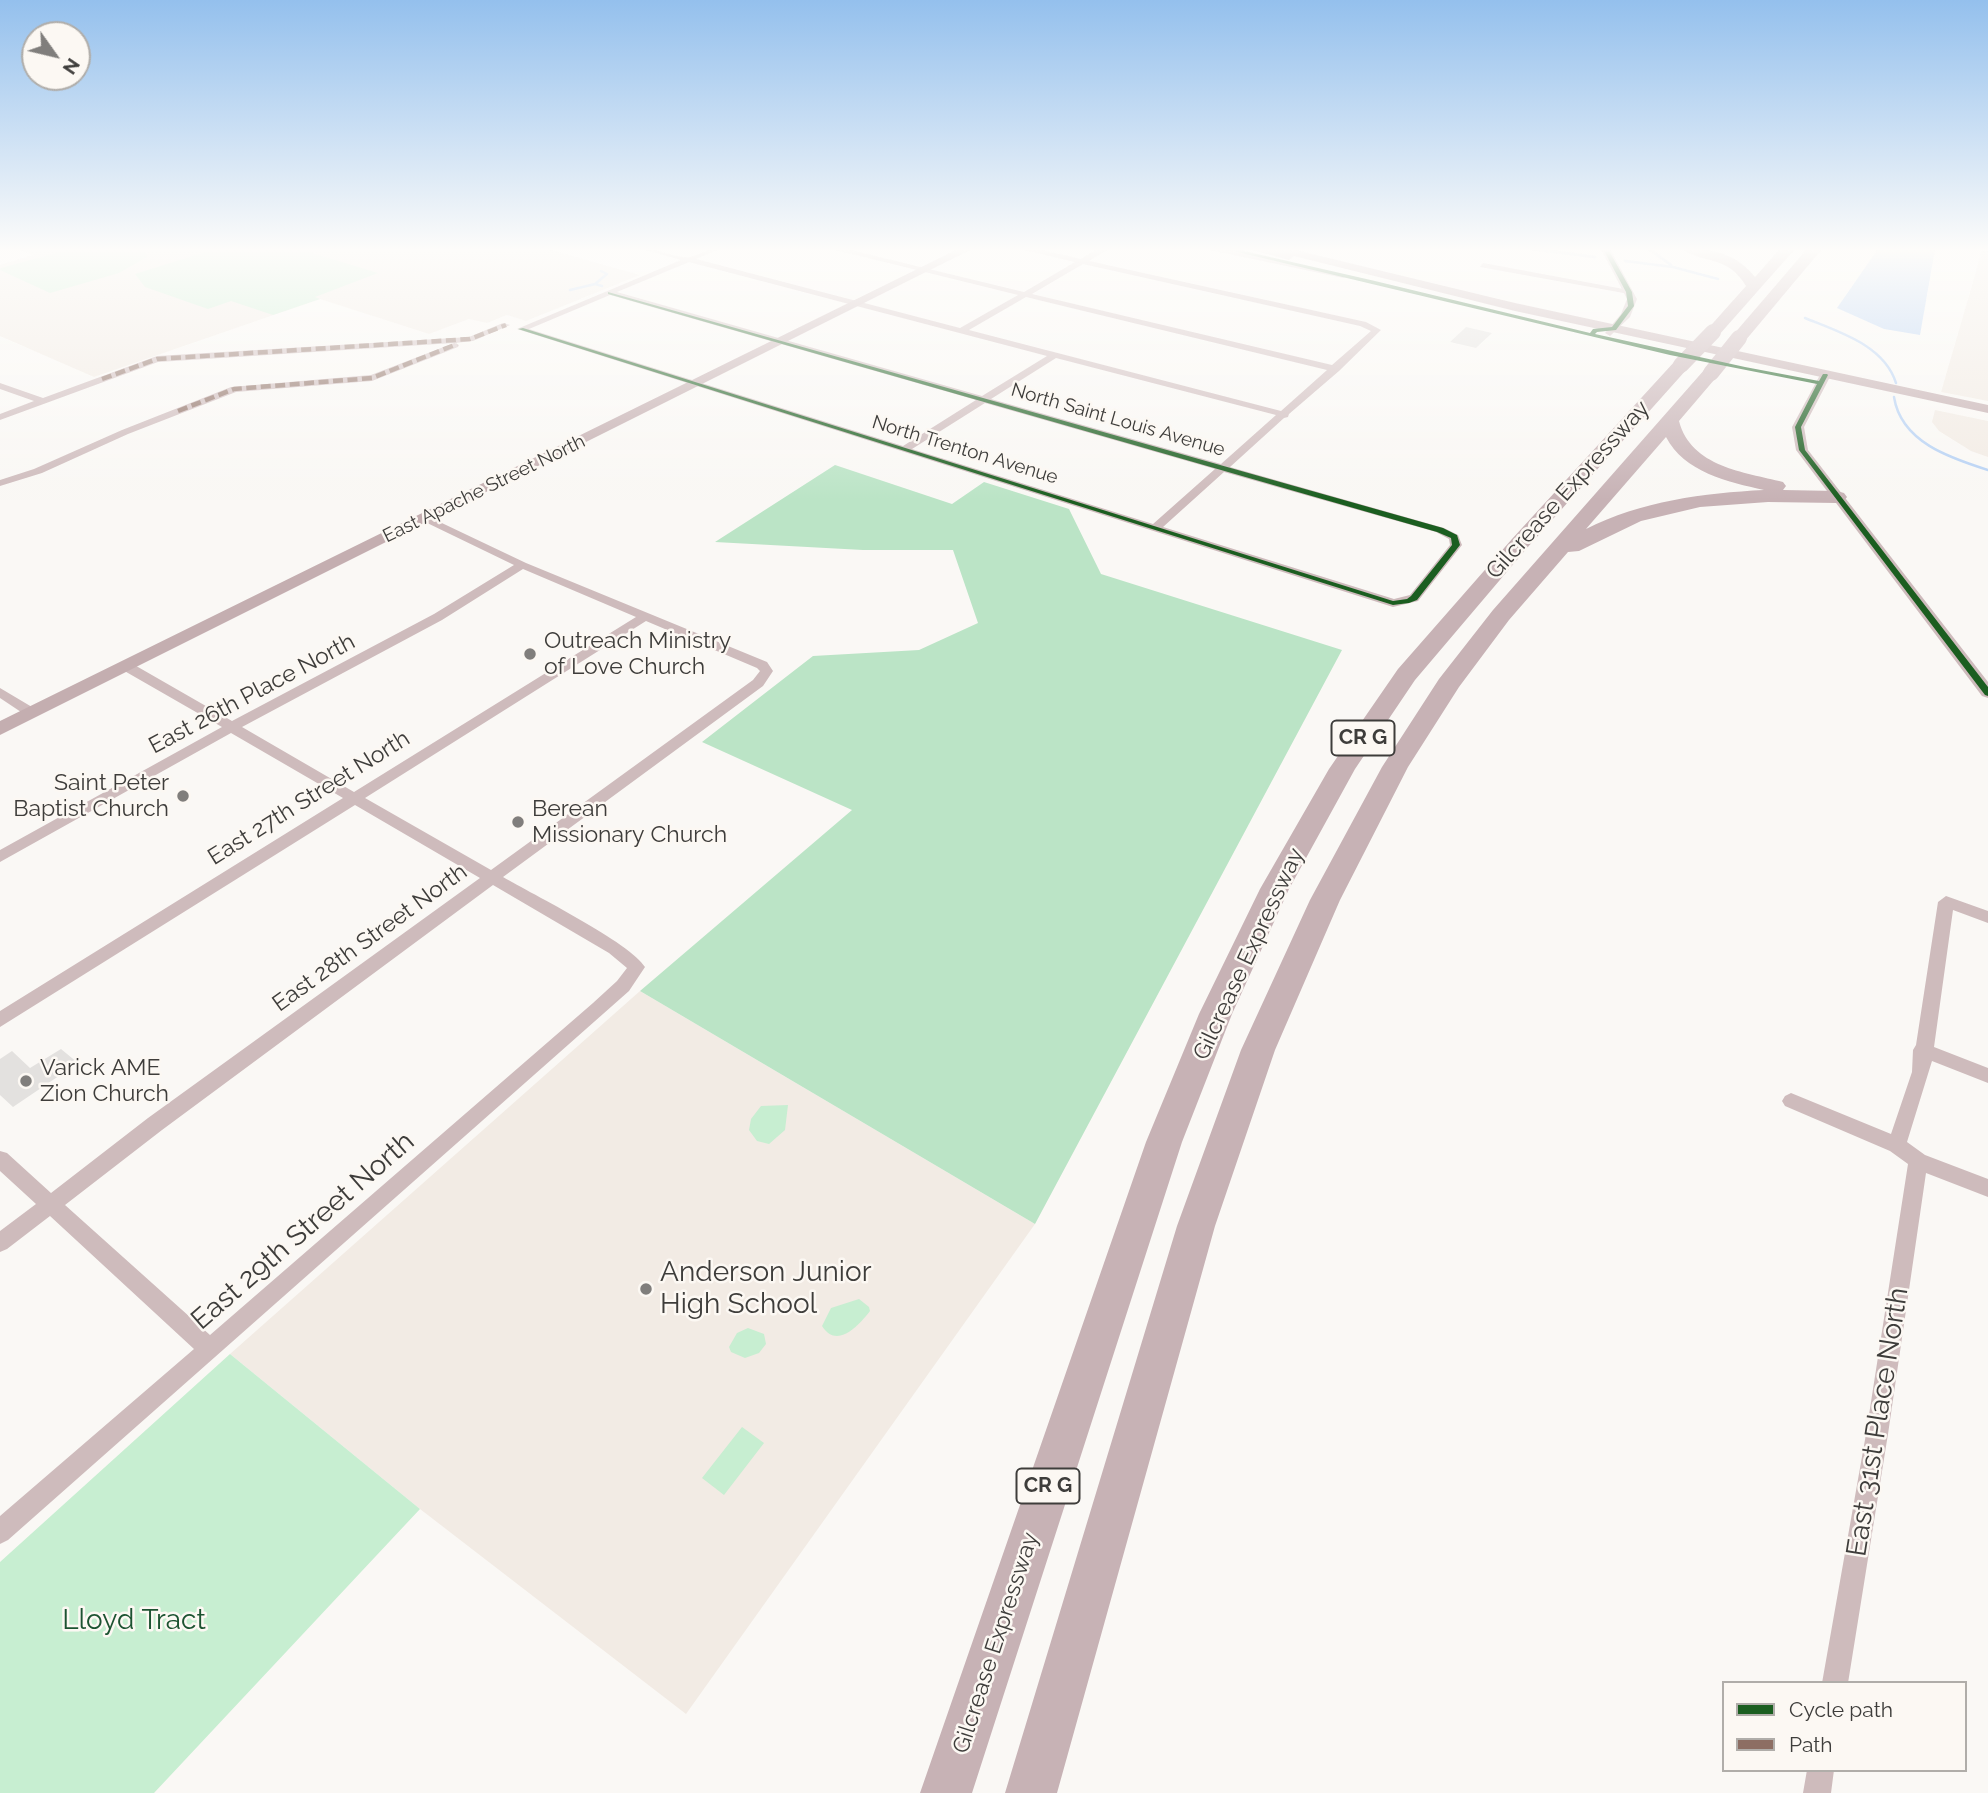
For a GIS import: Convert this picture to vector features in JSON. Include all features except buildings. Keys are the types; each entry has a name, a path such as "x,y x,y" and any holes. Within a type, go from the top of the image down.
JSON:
{"highway":[{"name":"Gilcrease Expressway","path":"946,1793 1141,1206 1173,1118 1238,964 1330,788 1380,711 1427,647 1712,333"},
{"name":"Gilcrease Expressway","path":"1031,1793 1196,1226 1258,1050 1325,900 1395,767 1468,657 1744,333"},
{"path":"1670,420 1681,445 1712,467 1769,485 1835,494"},
{"path":"1549,559 1615,522 1673,505 1767,495 1835,494"}],"main road":[{"name":"East Apache Street North","path":"0,729 798,333"},
{"path":"1620,333 1796,372 1825,375 1988,409"}],"street":[{"path":"0,483 48,467 234,389 372,378 486,333"},
{"name":"North Trenton Avenue","path":"532,333 1399,603"},
{"name":"North Saint Louis Avenue","path":"747,333 1226,468 1440,530 1454,537 1456,545 1414,598 1399,603"},
{"path":"968,333 1285,415"},
{"path":"1185,333 1336,369"},
{"path":"1155,528 1226,468 1375,333"},
{"path":"0,417 157,359 470,339"},
{"path":"905,449 1055,355"},
{"path":"1825,375 1798,427 1802,450 1988,693"},
{"path":"0,386 42,401"},
{"path":"425,518 522,565 644,617"},
{"name":"East 26th Place North","path":"0,857 230,728 438,617 522,565"},
{"name":"East 28th Street North","path":"0,1243 155,1124 758,683 767,671 762,665 644,617"},
{"name":"East 27th Street North","path":"0,1020 644,617"},
{"path":"125,666 491,879"},
{"path":"0,692 32,712"},
{"name":"East 29th Street North","path":"0,1532 623,986 637,967 615,949 491,879"},
{"path":"1897,1145 1921,1072 1922,1050 1946,902 1988,917"},
{"path":"1922,1050 1988,1076"},
{"path":"1791,1101 1897,1145 1918,1161 1988,1188"},
{"path":"0,1159 210,1349"},
{"name":"East 31st Place North","path":"1835,1681 1877,1434 1918,1161"},
{"path":"1817,1793 1821,1772"}],"shaded area":[{"path":"0,333 222,333 94,377 0,336"},
{"path":"1958,333 1988,333 1988,401 1941,392"},
{"path":"1935,410 1988,421 1988,457 1971,451 1939,431 1932,422"},
{"name":"Anderson Junior High School","path":"640,991 1035,1224 686,1714 420,1509 230,1354"}],"green space":[{"path":"835,465 952,504 984,482 1069,509 1101,574 1342,650 1035,1224 640,991 852,810 702,742 813,656 919,650 978,623 953,550 863,550 715,542"},
{"path":"788,1105 785,1130 769,1144 757,1141 749,1130 751,1119 761,1106"},
{"path":"859,1299 870,1311 860,1323 848,1333 834,1336 828,1333 822,1326 831,1308"},
{"path":"748,1328 764,1334 766,1344 759,1353 745,1358 731,1352 729,1347 737,1333"},
{"name":"Lloyd Tract","path":"230,1354 420,1509 154,1793 0,1793 0,1562"},
{"path":"742,1427 764,1443 724,1495 702,1478"}],"waterway":[{"path":"1840,333 1871,349 1882,359 1896,383"},
{"path":"1894,397 1898,413 1917,437 1958,460 1988,470"}],"marked path":[{"path":"102,379 157,359 470,339 486,333"},
{"path":"178,411 234,389 372,378 457,344"}],"cycle path":[{"path":"533,333 1393,603 1414,598 1456,545 1454,537 1440,530 749,333"},
{"path":"1582,333 1819,383"},
{"path":"1825,375 1798,427 1802,450 1988,693"}],"place":[{"name":"Outreach Ministry of Love Church","path":"530,654"},
{"name":"Saint Peter Baptist Church","path":"183,796"},
{"name":"Berean Missionary Church","path":"518,822"},
{"name":"Varick AME Zion Church","path":"26,1081"},
{"name":"Anderson Junior High School","path":"646,1289"}]}
